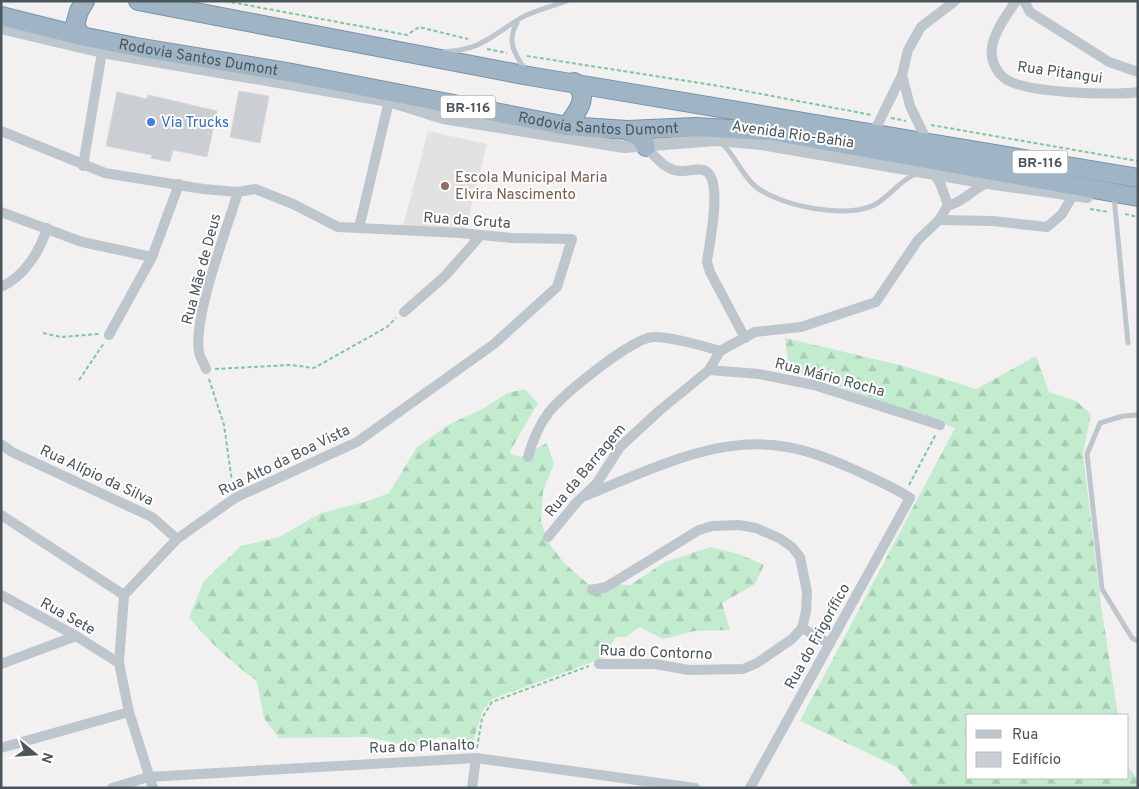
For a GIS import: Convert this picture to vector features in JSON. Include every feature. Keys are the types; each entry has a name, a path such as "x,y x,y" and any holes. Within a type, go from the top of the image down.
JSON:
{"highway":[{"path":"81,36 75,24 79,11 85,1"},
{"name":"Rodovia Santos Dumont","path":"138,1 530,76 1138,178"},
{"name":"Rodovia Santos Dumont","path":"1,16 81,36 557,128 628,130 695,127 770,131 1076,191 1113,197 1138,197"},
{"path":"136,47 164,63"},
{"path":"557,128 579,109 584,98 580,87 574,82"},
{"path":"628,130 641,138 646,146"}],"street":[{"path":"873,134 902,75 908,50 921,27 955,1"},
{"name":"Rua Pitangui","path":"1016,1 998,32 992,47 996,67 1003,78 1020,84 1062,91 1118,95 1138,92"},
{"path":"1024,1 1030,12 1109,62 1138,72"},
{"name":"Avenida Rio-Bahia","path":"1,28 102,52 388,101 442,118 557,128 624,148 717,140 761,144 987,183 1076,191"},
{"path":"83,166 102,52"},
{"path":"902,75 910,106 928,143"},
{"path":"359,228 388,101"},
{"name":"Rua da Gruta","path":"1,131 83,166 105,173 203,189 238,192 255,189 293,204 338,227 512,238 572,239"},
{"path":"646,146 665,167 682,171 701,169 708,172 713,178 715,192 707,262 710,272 745,338"},
{"path":"930,172 940,183 948,206"},
{"path":"528,457 538,431 549,412 607,361 638,341 653,337 720,351 755,332 801,327 876,302 918,240 939,220 948,206 955,205 975,188 987,183"},
{"path":"109,335 152,257 179,184"},
{"path":"939,220 992,221 1047,226 1062,214 1076,191"},
{"name":"Rua Mãe de Deus","path":"206,369 198,353 199,327 205,300 238,192"},
{"path":"1113,197 1138,205"},
{"path":"1,212 82,242 152,257"},
{"path":"1,287 19,276 32,260 46,228"},
{"path":"404,312 445,276 481,235"},
{"name":"Rua Alto da Boa Vista","path":"124,595 177,538 235,498 357,442 494,344 556,287 572,239"},
{"name":"Rua da Barragem","path":"548,537 576,503 597,482 620,447 658,411 709,370 720,351"},
{"name":"Rua Mário Rocha","path":"709,370 759,374 814,385 940,425"},
{"name":"Rua Alípio da Silva","path":"1,444 12,452 152,517 177,538"},
{"path":"585,496 668,462 736,446 763,445 785,446 828,458 896,488"},
{"name":"Rua do Frigorífico","path":"750,788 910,498 896,488"},
{"path":"1,515 124,595 119,663 129,712 153,788"},
{"path":"592,590 606,587 699,530 712,526 739,525 756,528 779,538 792,547 800,557 807,592 802,628 830,644"},
{"name":"Rua Sete","path":"1,596 76,636 119,663"},
{"name":"Rua do Contorno","path":"599,664 655,664 689,670 743,669 782,647 802,628"},
{"path":"1,664 76,636"},
{"path":"1,748 129,712"},
{"path":"472,788 476,758"},
{"name":"Rua do Planalto","path":"112,788 148,777 476,758 695,788"}],"lane":[{"path":"405,51 455,52 481,44 500,34 517,20 567,1"},
{"path":"517,20 512,36 515,54 530,76"},
{"path":"717,140 728,149 755,186 792,204 820,210 848,210 876,204 901,182 914,174 930,172"},
{"path":"1113,197 1128,343"},
{"path":"1138,415 1123,416 1100,423 1086,454 1102,589 1132,638 1138,641"}],"path":[{"path":"225,1 408,35 419,27 481,44 489,50 719,86 1138,161"},
{"path":"235,498 224,425 206,369 291,365 314,368 387,327 404,312"},
{"path":"43,333 60,337 109,335"},
{"path":"79,380 109,335"},
{"path":"896,488 908,487 940,425"},
{"name":"Rua do Contorno","path":"476,758 482,718 492,702 599,664"}],"shaded area":[{"name":"Escola Municipal Maria Elvira Nascimento","path":"428,131 487,144 466,229 402,230"}],"green space":[{"path":"785,338 904,366 976,389 1036,356 1049,392 1076,401 1091,414 1083,454 1101,605 1118,714 966,714 966,779 1129,779 1129,767 1138,780 1138,788 914,788 897,767 800,721 955,428 789,369"},
{"path":"525,389 538,403 509,453 521,457 547,443 554,464 543,491 541,521 549,543 563,562 588,584 630,585 665,562 710,547 739,554 764,565 755,584 722,603 730,630 695,631 663,639 639,627 626,637 616,637 601,659 492,699 482,712 473,742 440,737 414,747 367,737 279,738 264,718 257,681 204,635 189,617 204,581 241,546 279,537 321,513 368,501 389,493 417,447 450,424 486,407 507,393"}],"building":[{"path":"239,91 269,96 260,143 230,137"},
{"path":"117,92 147,99 148,95 217,111 207,157 173,150 170,162 151,158 152,155 106,146"}],"place":[{"name":"Via Trucks","path":"151,122"},
{"name":"Escola Municipal Maria Elvira Nascimento","path":"445,186"}]}
